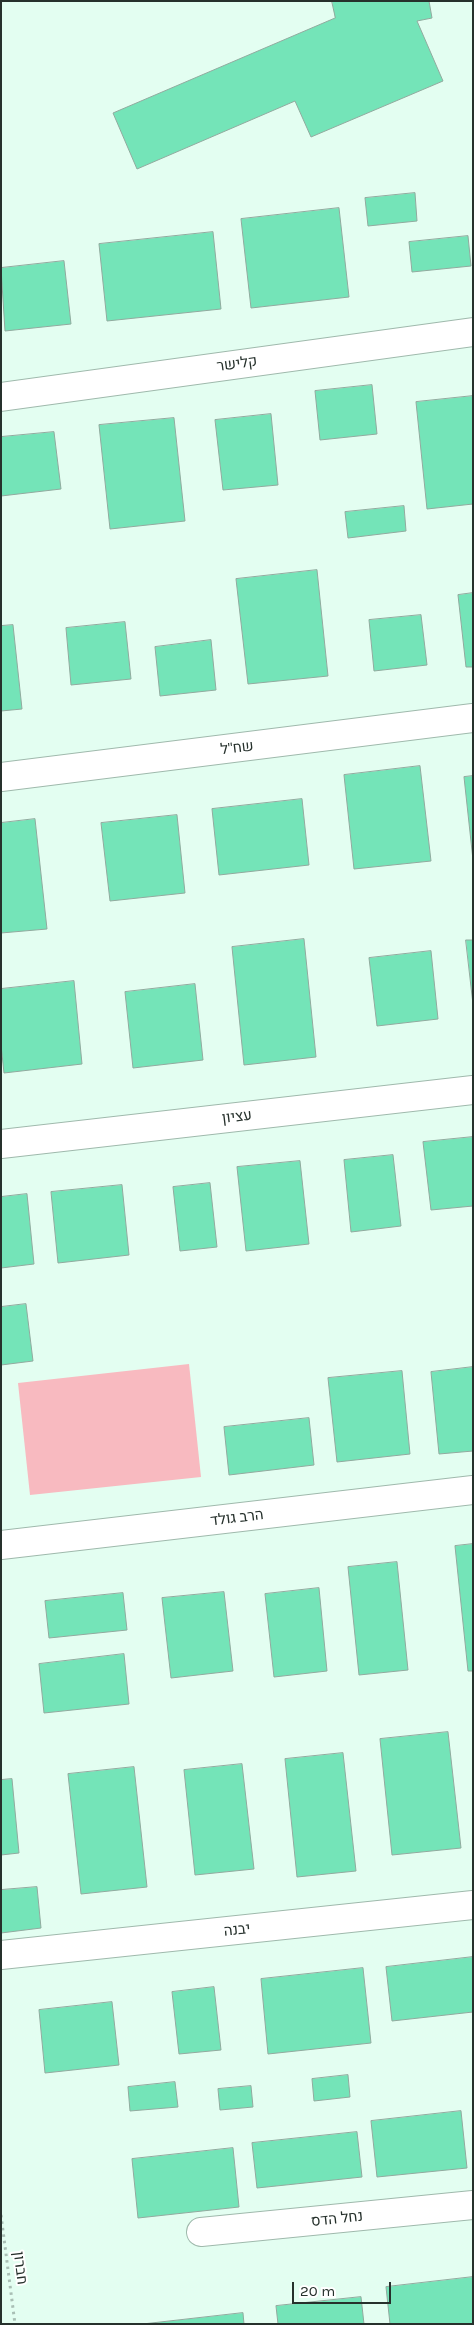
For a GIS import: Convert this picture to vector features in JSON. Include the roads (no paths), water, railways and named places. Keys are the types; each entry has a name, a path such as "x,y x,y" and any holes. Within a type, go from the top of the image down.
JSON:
{"street":[{"name":"קלישר","path":"1,397 473,332"},
{"name":"שח\"ל","path":"1,777 473,718"},
{"name":"עציון","path":"1,1144 473,1090"},
{"name":"הרב גולד","path":"1,1545 473,1490"},
{"name":"יבנה","path":"1,1955 473,1905"},
{"name":"נחל הדס","path":"201,2232 473,2205"}]}
